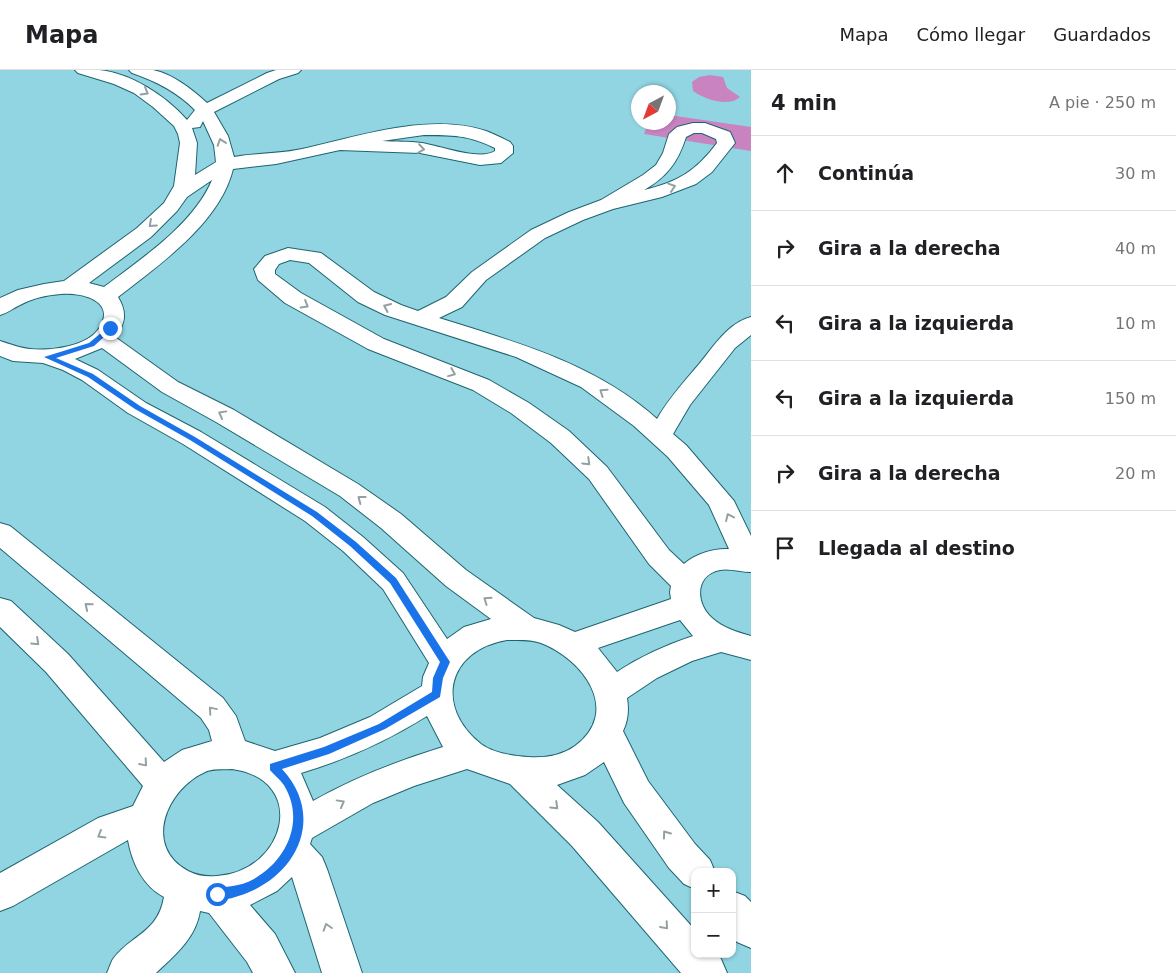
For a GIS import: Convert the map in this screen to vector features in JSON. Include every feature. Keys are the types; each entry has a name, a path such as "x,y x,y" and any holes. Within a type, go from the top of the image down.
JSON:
{"street":[{"path":"83,70 107,74 153,97 180,122 188,135"},
{"path":"105,297 195,221 215,193 225,165 224,148 206,110 181,90 163,80 137,70"},
{"path":"181,192 186,172 188,135 197,116 277,73 293,70"},
{"path":"419,319 454,302 480,276 538,234 576,216 608,204 650,179 662,168 672,153 678,134 683,130 705,128 724,136 726,142 707,167 696,176 664,190 608,204"},
{"path":"70,287 124,250 162,215 181,192 225,165 276,159 395,134 440,130 458,131 496,140 504,146 504,153 494,159 480,160 420,148 338,146"},
{"path":"215,193 276,159"},
{"path":"740,648 705,630 693,619 686,594 598,473 560,436 520,408 481,386 376,344 328,318 293,298 272,282 265,276 264,269 272,260 288,254 314,257 366,297 393,310 524,352 589,382 628,409 677,451 721,501 750,562"},
{"path":"0,348 17,356 48,357 79,350 102,337 110,328 114,312 111,304 105,297 84,289 70,287 48,288 27,293 1,307"},
{"path":"454,302 457,329"},
{"path":"660,435 680,401 727,343 751,324"},
{"path":"102,337 125,356 170,387 225,416 349,490 391,521 456,578 527,629"},
{"path":"48,357 90,375 138,408 192,438 315,514 353,544 393,581 445,662"},
{"path":"628,409 680,401"},
{"path":"0,533 212,708 224,726 232,754"},
{"path":"686,594 692,572 703,564 717,560 732,559 750,562"},
{"path":"572,645 686,594"},
{"path":"0,609 58,663 163,785"},
{"path":"507,628 547,632 572,645 596,665 606,681 610,693 613,715 607,732 598,747 583,760 564,768 543,772 520,772 498,767 469,754 448,729 439,712 436,694 438,678 445,662 456,649 470,638 507,628"},
{"path":"610,693 646,669 682,652 740,648"},
{"path":"273,767 326,751 382,726 436,694"},
{"path":"607,732 636,792 682,856 693,868"},
{"path":"342,973 309,869 295,838 298,804 289,783 273,767 254,758 232,754 209,756 187,765 168,778 154,796 146,817 144,838 151,859 164,877 200,891 234,893 257,884 277,868 295,838 361,792 408,773 469,754"},
{"path":"520,772 585,834 707,973"},
{"path":"0,893 110,830 146,817"},
{"path":"127,973 170,934 180,916 200,891"},
{"path":"200,891 261,948 275,973"},
{"path":"735,913 751,929"}],"shaded area":[{"path":"710,75 723,77 727,88 740,97 729,102 723,102 703,97 693,91 692,82 699,77"},
{"path":"676,116 751,127 751,151 644,134 645,130 676,130"}],"route":[{"path":"110,328 92,344 63,355 48,357 90,375 138,408 192,438 315,514 353,544 393,581 445,662 438,678 436,694 382,726 326,751 273,767 289,783 298,804 298,827 292,849 277,868 257,884 234,893 217,894"}]}
